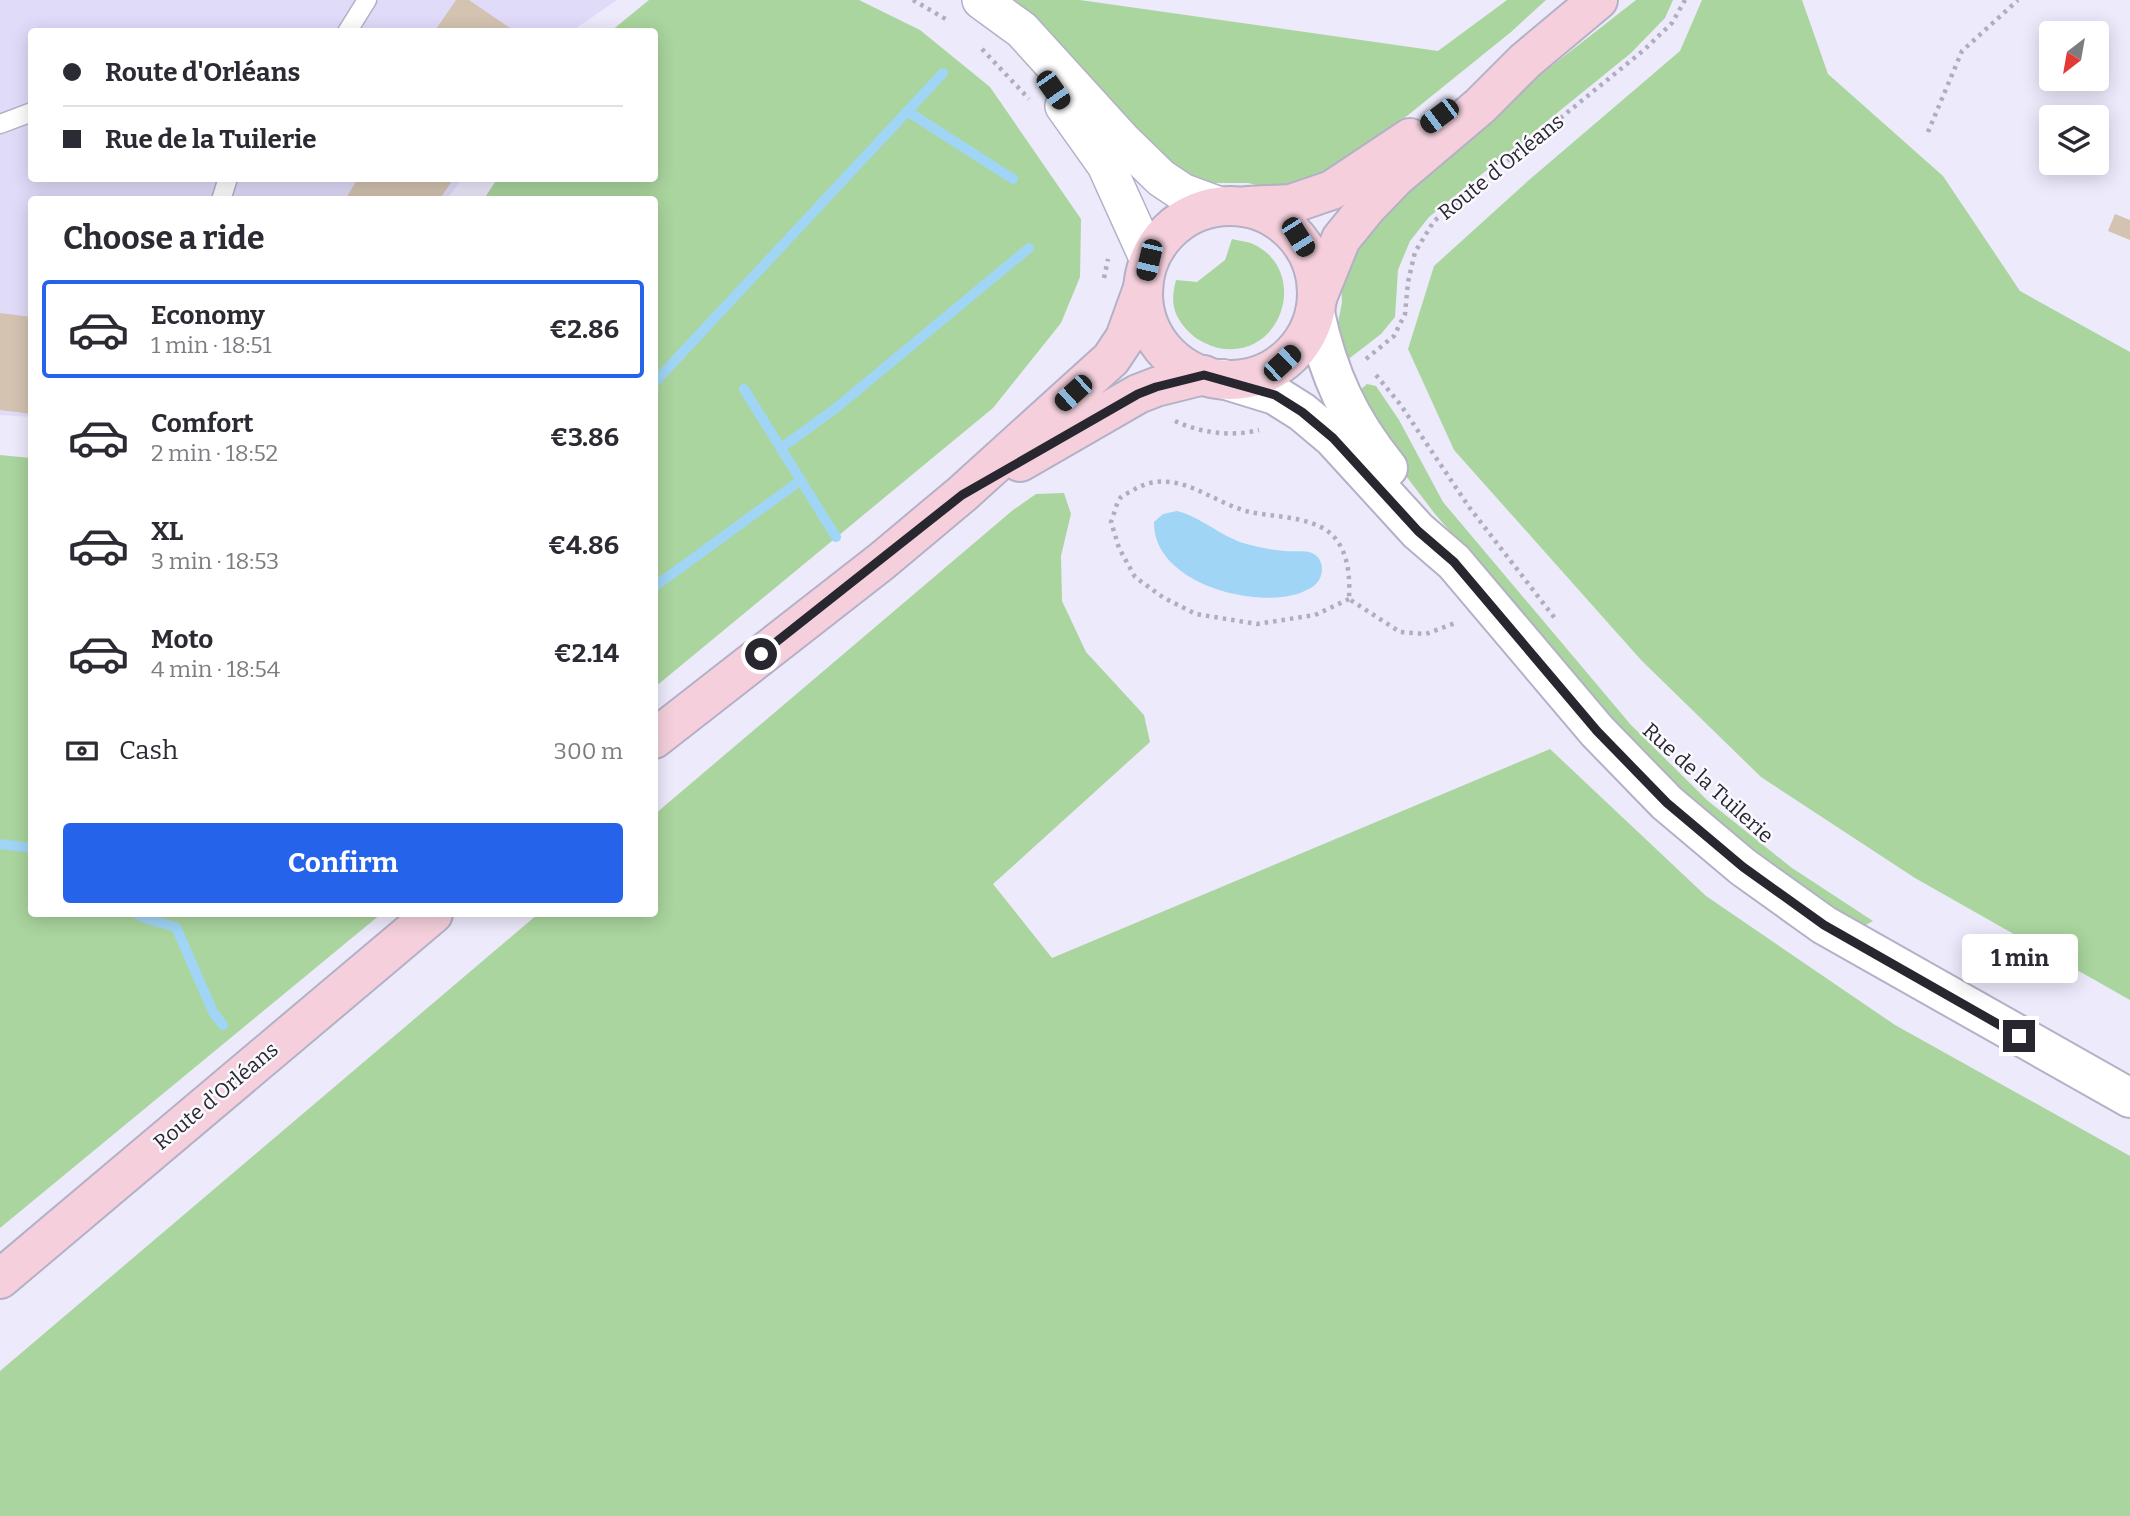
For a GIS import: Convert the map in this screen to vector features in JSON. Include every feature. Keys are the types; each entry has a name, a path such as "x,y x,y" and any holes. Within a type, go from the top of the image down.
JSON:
{"main road":[{"path":"962,495 1138,394 1156,387 1213,377 1254,376 1282,363 1302,341 1331,260 1352,223 1396,177 1480,106 1525,61 1598,0"},
{"path":"658,736 962,495 1111,359 1125,338 1146,274 1161,240 1177,224 1198,212 1231,206 1291,204 1332,190 1383,158 1476,89 1525,61"},
{"path":"1231,206 1263,212 1282,222 1298,237 1316,277 1316,306"},
{"path":"1146,274 1146,316 1158,342 1178,363 1213,377"},
{"name":"Route d'Orléans","path":"0,1279 429,917"}],"street":[{"path":"970,8 1022,30 1122,140 1161,178 1182,191 1231,206"},
{"path":"970,8 1053,90 1106,164 1146,274"},
{"path":"1316,306 1327,364 1364,438 1430,520 1454,562"},
{"path":"1213,377 1275,395 1302,412 1333,438 1418,531 1454,562"},
{"name":"Rue de la Tuilerie","path":"1454,562 1597,731 1667,803 1743,867 1824,925 2130,1098"}],"lane":[{"path":"349,28 368,0"},
{"path":"0,124 28,114"}],"path":[{"path":"913,0 970,8"},
{"name":"Route d'Orléans","path":"1565,631 1469,507 1400,404 1364,361 1394,336 1405,314 1408,282 1415,252 1434,221 1644,50 1672,23 1685,0"},
{"path":"1928,132 1962,51 2018,0"},
{"path":"981,48 1027,96 1034,107"},
{"path":"1104,285 1111,249"},
{"path":"1172,419 1209,432 1242,434 1266,429"},
{"path":"1164,482 1186,484 1247,511 1312,521 1338,542 1350,576 1349,599 1315,615 1257,624 1196,614 1164,598 1135,577 1119,548 1111,522 1121,497 1140,486 1164,482"},
{"path":"1349,599 1400,632 1426,634 1465,619 1488,601"}],"shaded area":[{"path":"0,0 617,0 576,28 28,28 28,182 460,182 449,196 28,196 28,417 0,415"}],"green space":[{"path":"649,0 859,0 920,30 990,87 1081,219 1080,277 1061,323 993,408 658,685 658,196 486,196 495,182 658,182 658,28 615,28"},
{"path":"1009,0 1080,0 1438,51 1507,0 1546,0 1511,32 1340,170 1302,186 1265,187 1248,183 1208,183 1171,169"},
{"path":"1636,0 1673,0 1665,18 1631,53 1429,217 1410,241 1398,270 1395,317 1381,334 1342,364 1337,328 1342,302 1341,277 1359,232 1466,133"},
{"path":"1702,0 1802,0 1828,74 1943,176 2020,291 2130,352 2130,1000 1915,878 1761,777 1641,660 1454,450 1408,349 1434,266 1529,180 1680,51"},
{"path":"1232,239 1253,244 1271,256 1281,273 1284,292 1281,311 1273,328 1259,341 1241,348 1218,348 1196,338 1180,321 1174,309 1174,288 1176,280 1197,282 1225,260"},
{"path":"1367,384 1376,386 1399,420 1443,502 1631,725 1708,801 1792,868 1873,921 1864,926 1790,879 1701,809 1628,739 1435,514 1374,434 1360,390"},
{"path":"0,455 28,458 28,917 377,917 0,1228"},
{"path":"1064,493 1071,514 1061,556 1062,601 1086,652 1144,715 1150,742 993,884 1052,958 1550,749 1706,896 1895,1025 2130,1156 2130,1516 0,1516 0,1371 534,917 658,917 658,811 1013,510 1036,494"}],"water":[{"path":"1177,511 1243,543 1275,550 1312,553 1321,563 1319,580 1302,592 1278,597 1255,597 1208,586 1169,561 1158,543 1154,522 1163,514"}],"building":[{"path":"456,0 469,0 510,28 437,28"},
{"path":"356,182 451,182 442,196 347,196"},
{"path":"2115,214 2130,220 2130,240 2108,231"},
{"path":"0,313 28,316 28,414 0,410"}],"waterway":[{"path":"658,379 943,73"},
{"path":"907,111 1013,179"},
{"path":"781,448 836,408 1029,248"},
{"path":"744,389 836,537"},
{"path":"658,584 801,480"},
{"path":"0,844 28,848"},
{"path":"143,917 176,927 213,1012 223,1025"}],"route":[{"path":"761,654 882,561 962,495 1138,394 1204,375 1223,379 1275,395 1302,412 1333,438 1418,531 1454,562 1597,731 1667,803 1743,867 1824,925 2019,1036"}]}
